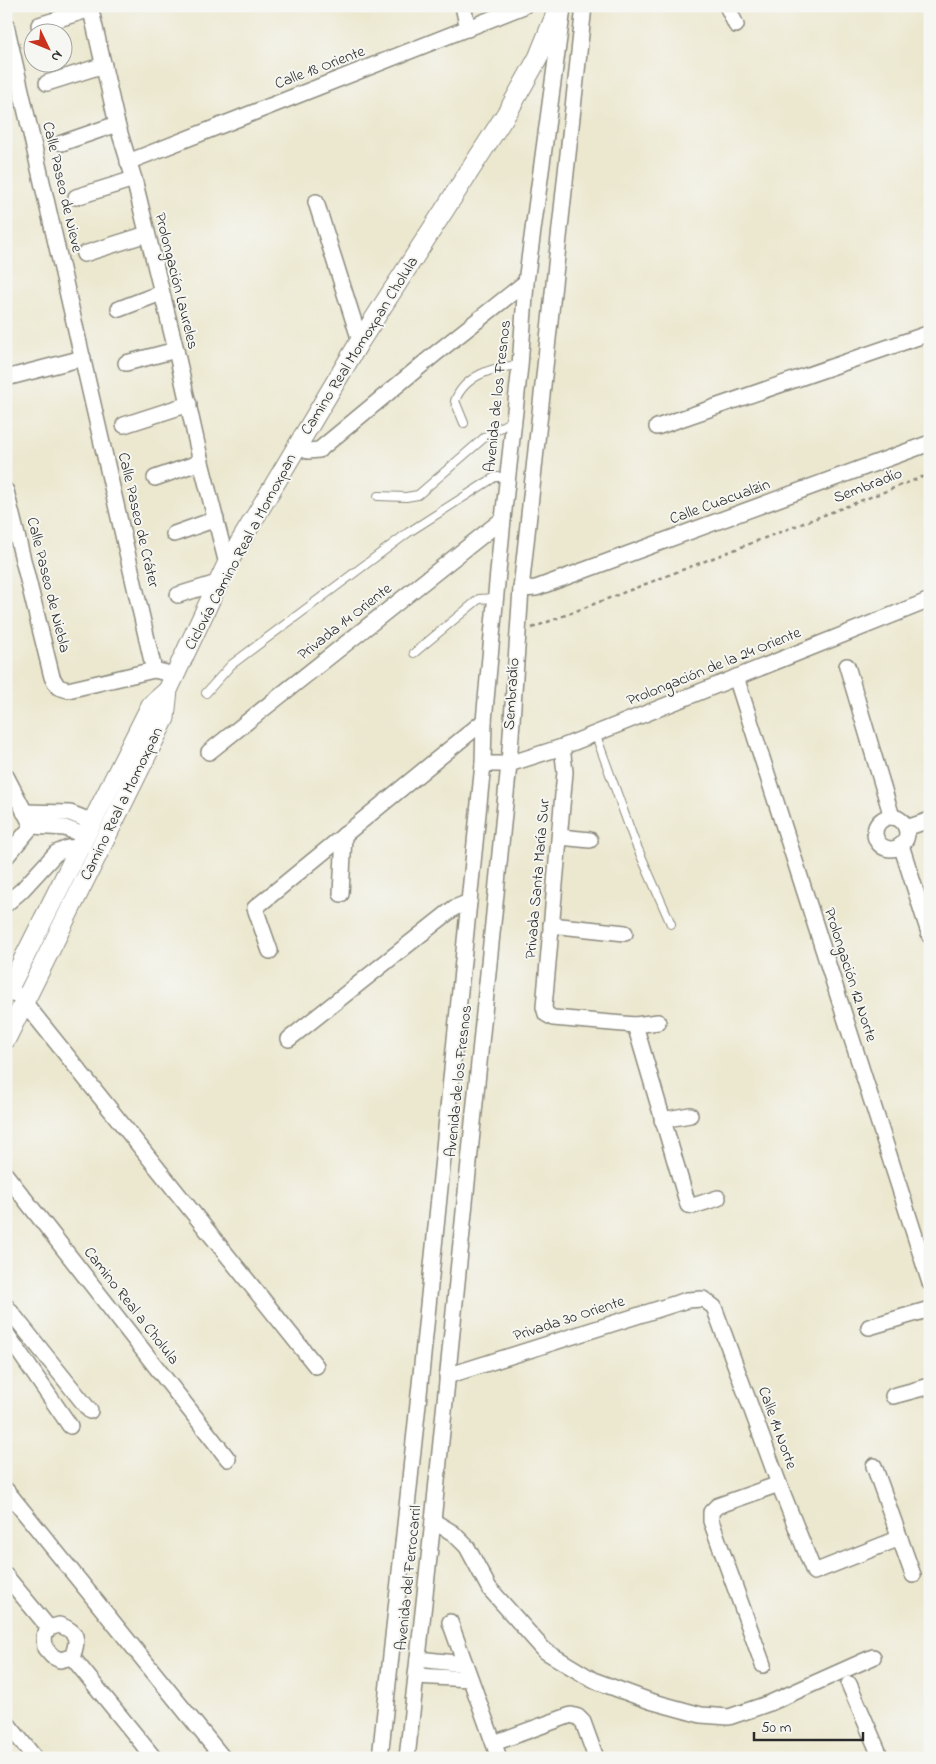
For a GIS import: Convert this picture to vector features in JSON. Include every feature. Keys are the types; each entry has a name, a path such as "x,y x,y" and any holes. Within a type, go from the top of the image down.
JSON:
{"street":[{"path":"463,6 468,29"},
{"name":"Calle 18 Oriente","path":"128,162 524,6"},
{"name":"Camino Real Momoxpan Cholula","path":"171,682 227,564 360,341 510,108 538,58 559,6"},
{"name":"Avenida de los Fresnos","path":"380,1758 483,764 484,721 503,519 515,419 526,282 563,6"},
{"name":"Avenida de los Fresnos","path":"444,1402 510,764 521,589 584,6"},
{"path":"728,6 736,25"},
{"path":"49,22 91,8"},
{"name":"Prolongación Laureles","path":"91,8 117,124 134,179 227,564"},
{"name":"Calle Paseo de Nieve","path":"6,25 84,358"},
{"path":"47,83 104,66"},
{"path":"62,143 117,124"},
{"path":"76,197 134,179"},
{"path":"316,202 360,341"},
{"path":"84,254 147,234"},
{"path":"297,447 308,451 319,450 526,282"},
{"path":"119,309 161,293"},
{"path":"657,427 930,333"},
{"path":"126,363 176,350"},
{"path":"6,378 84,358"},
{"name":"Calle Paseo de Cráter","path":"84,358 154,670"},
{"path":"124,425 188,404"},
{"name":"Calle Cuacualzin","path":"521,589 536,588 930,443"},
{"path":"155,478 201,462"},
{"name":"Calle Paseo de Niebla","path":"6,491 52,677 58,687 68,690 154,670"},
{"name":"Privada 14 Oriente","path":"209,752 503,519"},
{"path":"174,534 216,520"},
{"path":"178,595 218,583"},
{"name":"Prolongación de la 24 Oriente","path":"510,764 562,747 930,600"},
{"path":"847,666 892,817"},
{"path":"154,670 171,682"},
{"name":"Prolongación 12 Norte","path":"736,677 930,1283"},
{"name":"Camino Real a Momoxpan","path":"7,990 151,705 171,682"},
{"name":"Camino Real a Momoxpan","path":"8,1046 24,1002 165,718 171,682"},
{"path":"270,951 255,908 484,721"},
{"name":"Privada Santa María Sur","path":"562,747 566,772 544,1007 546,1014 553,1018 635,1025"},
{"path":"483,764 510,764"},
{"path":"6,776 32,826"},
{"path":"24,812 70,813 86,835"},
{"path":"892,817 903,822 906,828 905,840 901,845 893,848 884,847 878,842 875,833 877,825 884,819 892,817"},
{"path":"906,828 930,820"},
{"path":"32,826 65,828 86,835"},
{"path":"6,857 32,826"},
{"path":"6,904 22,890 56,853 68,848 86,835"},
{"path":"341,894 344,835"},
{"path":"560,837 590,840"},
{"path":"901,845 930,936"},
{"path":"290,1039 454,908 469,902"},
{"path":"551,925 625,933"},
{"path":"7,990 24,1002 316,1366"},
{"path":"658,1022 635,1025 688,1206 718,1198"},
{"path":"662,1120 690,1115"},
{"name":"Camino Real a Cholula","path":"6,1175 228,1459"},
{"name":"Privada 30 Oriente","path":"447,1376 687,1300 703,1299"},
{"name":"Calle 14 Norte","path":"703,1299 714,1307 779,1484 814,1572 900,1538"},
{"path":"6,1306 90,1411"},
{"path":"869,1327 930,1309"},
{"path":"6,1333 70,1426"},
{"path":"893,1396 930,1386"},
{"name":"Avenida del Ferrocarril","path":"408,1758 444,1402"},
{"path":"874,1466 913,1575"},
{"path":"762,1666 711,1521 711,1512 717,1506 779,1484"},
{"path":"6,1490 223,1758"},
{"path":"433,1521 453,1533 463,1543 489,1588 545,1651 593,1680 650,1701 701,1715 729,1717 770,1703 873,1657"},
{"path":"6,1576 49,1628"},
{"path":"450,1622 499,1758"},
{"path":"59,1625 67,1627 74,1634 77,1644 72,1657 60,1660 52,1656 45,1648 44,1636 49,1628 59,1625"},
{"path":"72,1657 154,1758"},
{"path":"418,1659 468,1671"},
{"path":"416,1676 468,1671"},
{"path":"849,1684 881,1758"},
{"path":"494,1743 571,1715 578,1717 583,1722 596,1758"},
{"path":"6,1722 35,1758"}],"lane":[{"path":"464,423 455,400 459,391 470,379 506,366 520,366"},
{"path":"378,496 406,498 418,495 485,438 515,419"},
{"path":"206,693 231,665 409,532 495,477 508,477"},
{"path":"414,653 479,599 496,598"},
{"path":"596,733 634,840 671,924"}],"path":[{"name":"Sembradío","path":"528,629 930,474"},
{"path":"6,1063 8,1046"}]}
